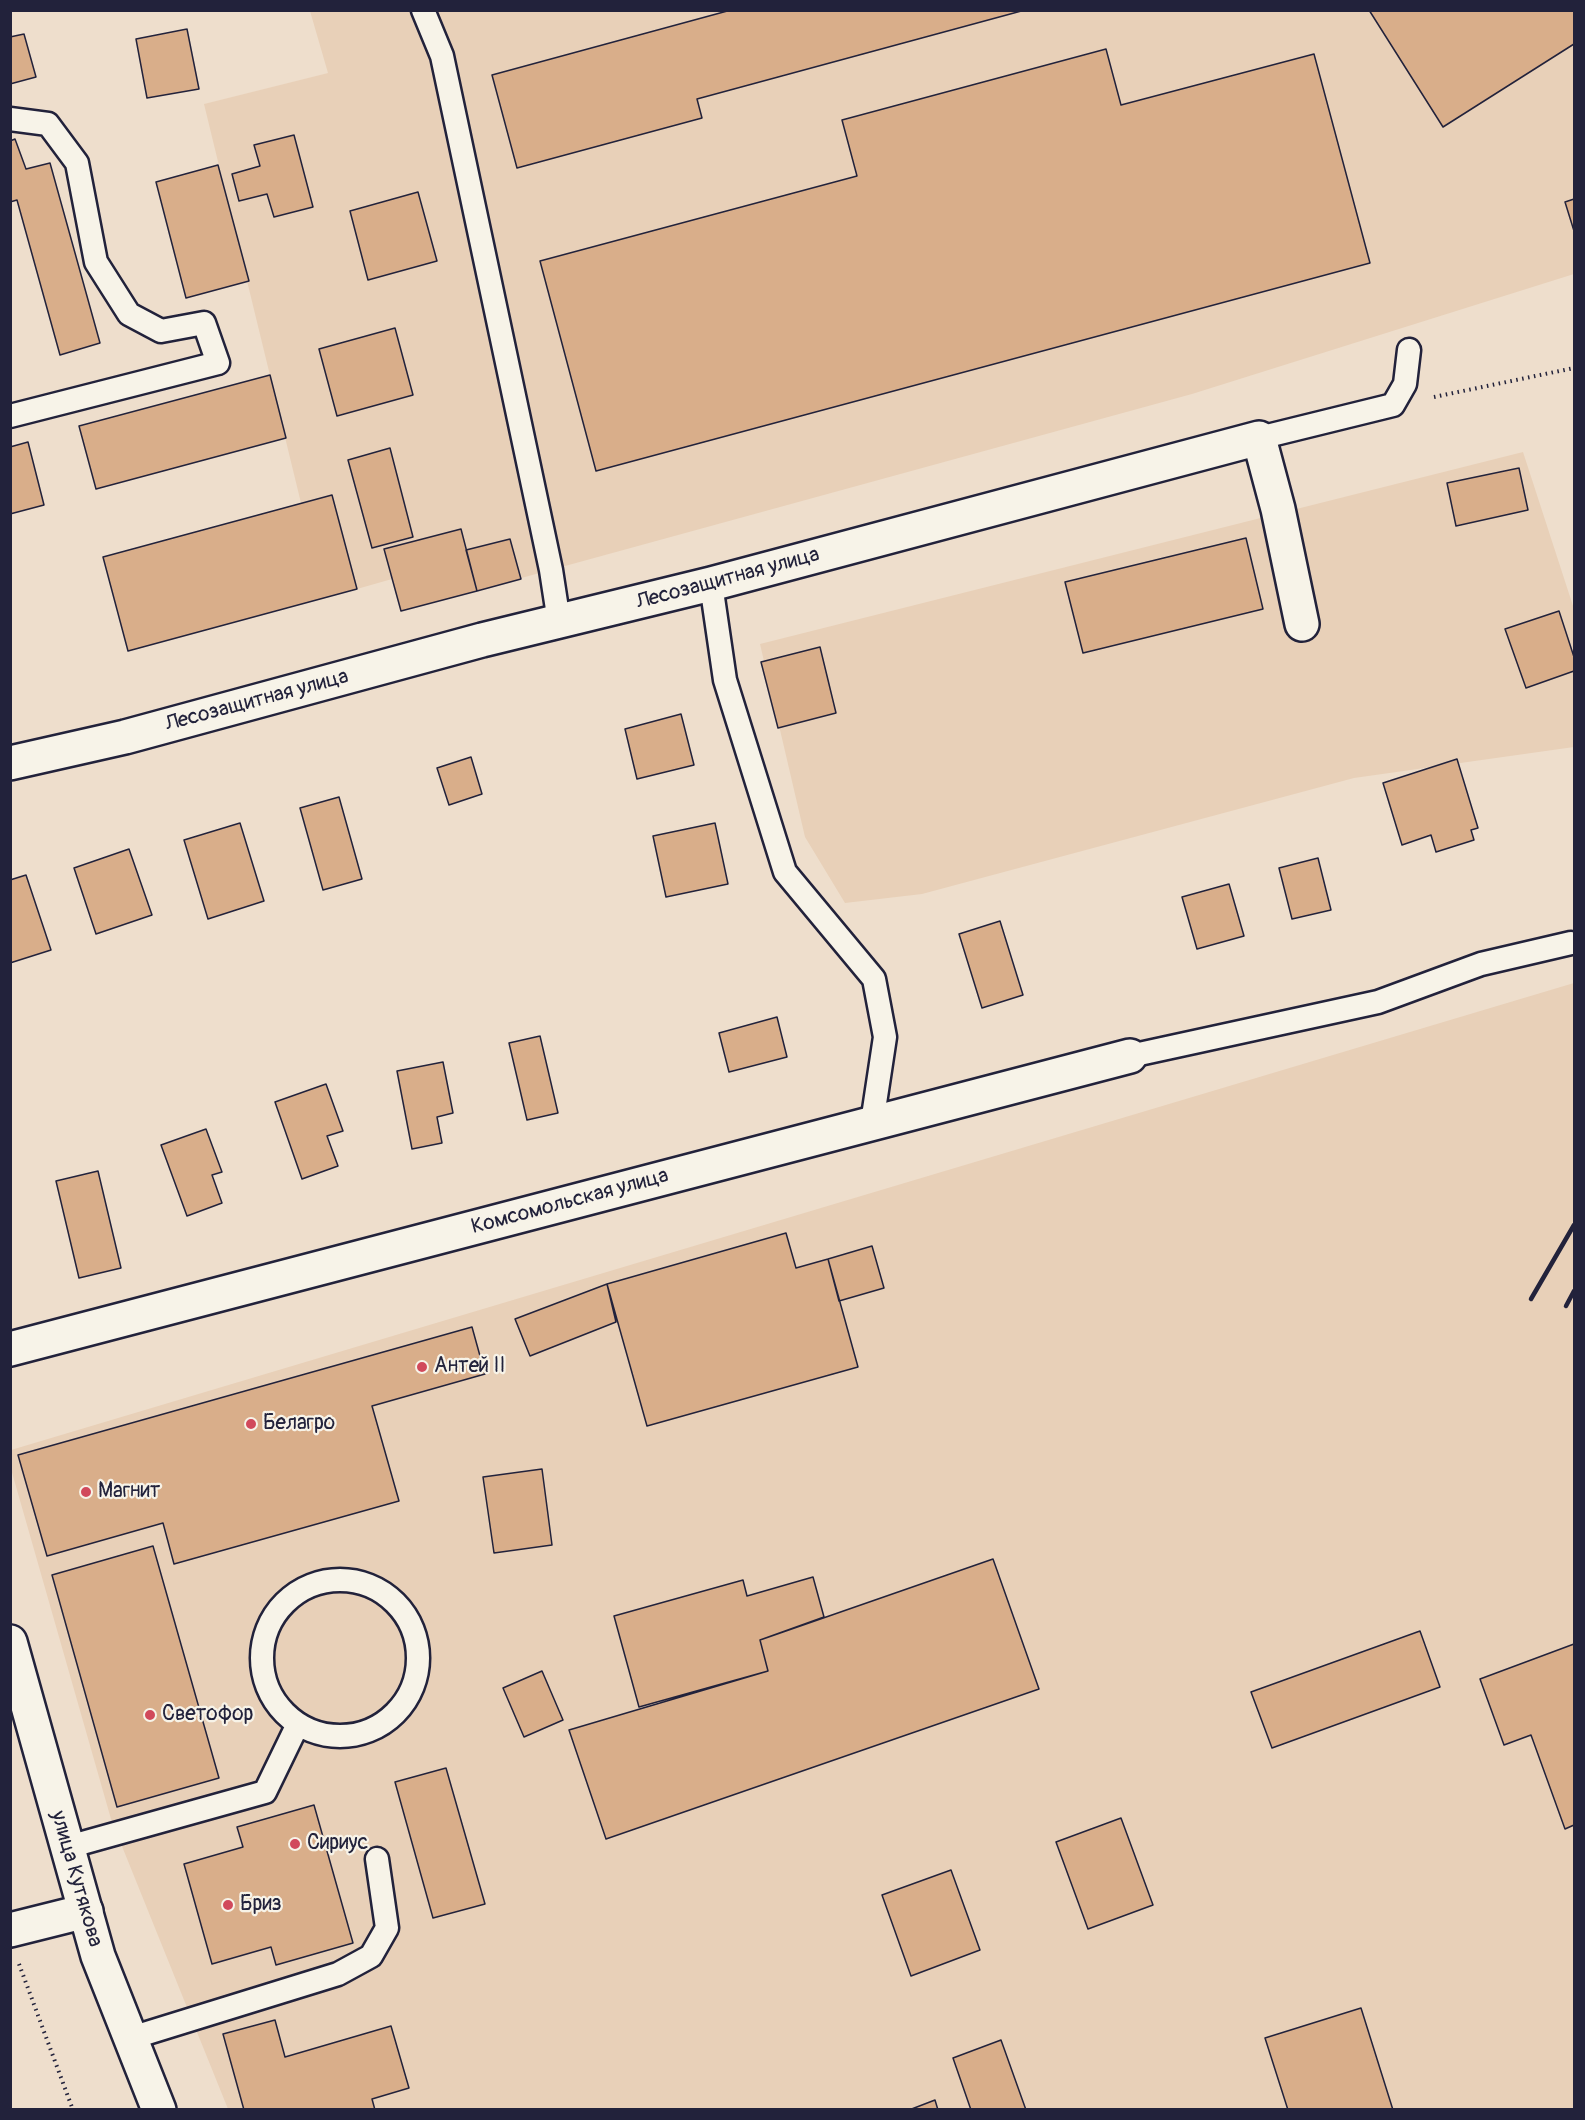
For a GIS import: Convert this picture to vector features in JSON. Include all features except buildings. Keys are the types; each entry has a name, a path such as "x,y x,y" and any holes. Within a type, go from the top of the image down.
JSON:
{"street":[{"name":"Лесозащитная улица","path":"10,763 125,737 482,640 711,584 1259,438"},
{"path":"1259,438 1278,508 1302,624"},
{"name":"Комсомольская улица","path":"10,1349 1130,1056"},
{"name":"улица Кутякова","path":"10,1642 98,1956 159,2109"},
{"path":"10,1930 86,1911"}],"lane":[{"path":"423,10 442,56 548,558 559,622"},
{"path":"10,119 48,124 77,163 96,262 129,314 161,331 204,323 218,363 10,416"},
{"path":"1259,438 1393,405 1405,384 1409,350"},
{"path":"711,584 725,680 785,872 874,979 885,1037 872,1123"},
{"path":"1130,1056 1378,1002 1481,964 1570,943"},
{"path":"335,1579 374,1587 405,1612 419,1650 412,1691 383,1725 340,1738 297,1726 268,1692 261,1652 272,1617 300,1590 335,1579"},
{"path":"68,1847 265,1792 297,1726"},
{"path":"130,2038 338,1974 371,1956 387,1928 377,1858"}],"path":[{"path":"1393,405 1575,368"},
{"path":"19,1963 73,2109"}],"shaded area":[{"path":"310,11 1574,11 1574,274 1192,394 401,611 392,579 357,589 332,495 301,503 204,104 328,73"},
{"path":"1523,452 1574,609 1574,747 1354,778 922,894 845,903 805,837 760,644"},
{"path":"1574,983 1574,2109 228,2109 111,1819 11,1469 11,1450"}],"railway":[{"path":"1531,1299 1574,1225"},
{"path":"1566,1306 1574,1291"}],"place":[{"name":"Антей II","path":"422,1367"},
{"name":"Белагро","path":"251,1424"},
{"name":"Магнит","path":"86,1492"},
{"name":"Светофор","path":"150,1715"},
{"name":"Сириус","path":"295,1844"},
{"name":"Бриз","path":"228,1905"}]}
